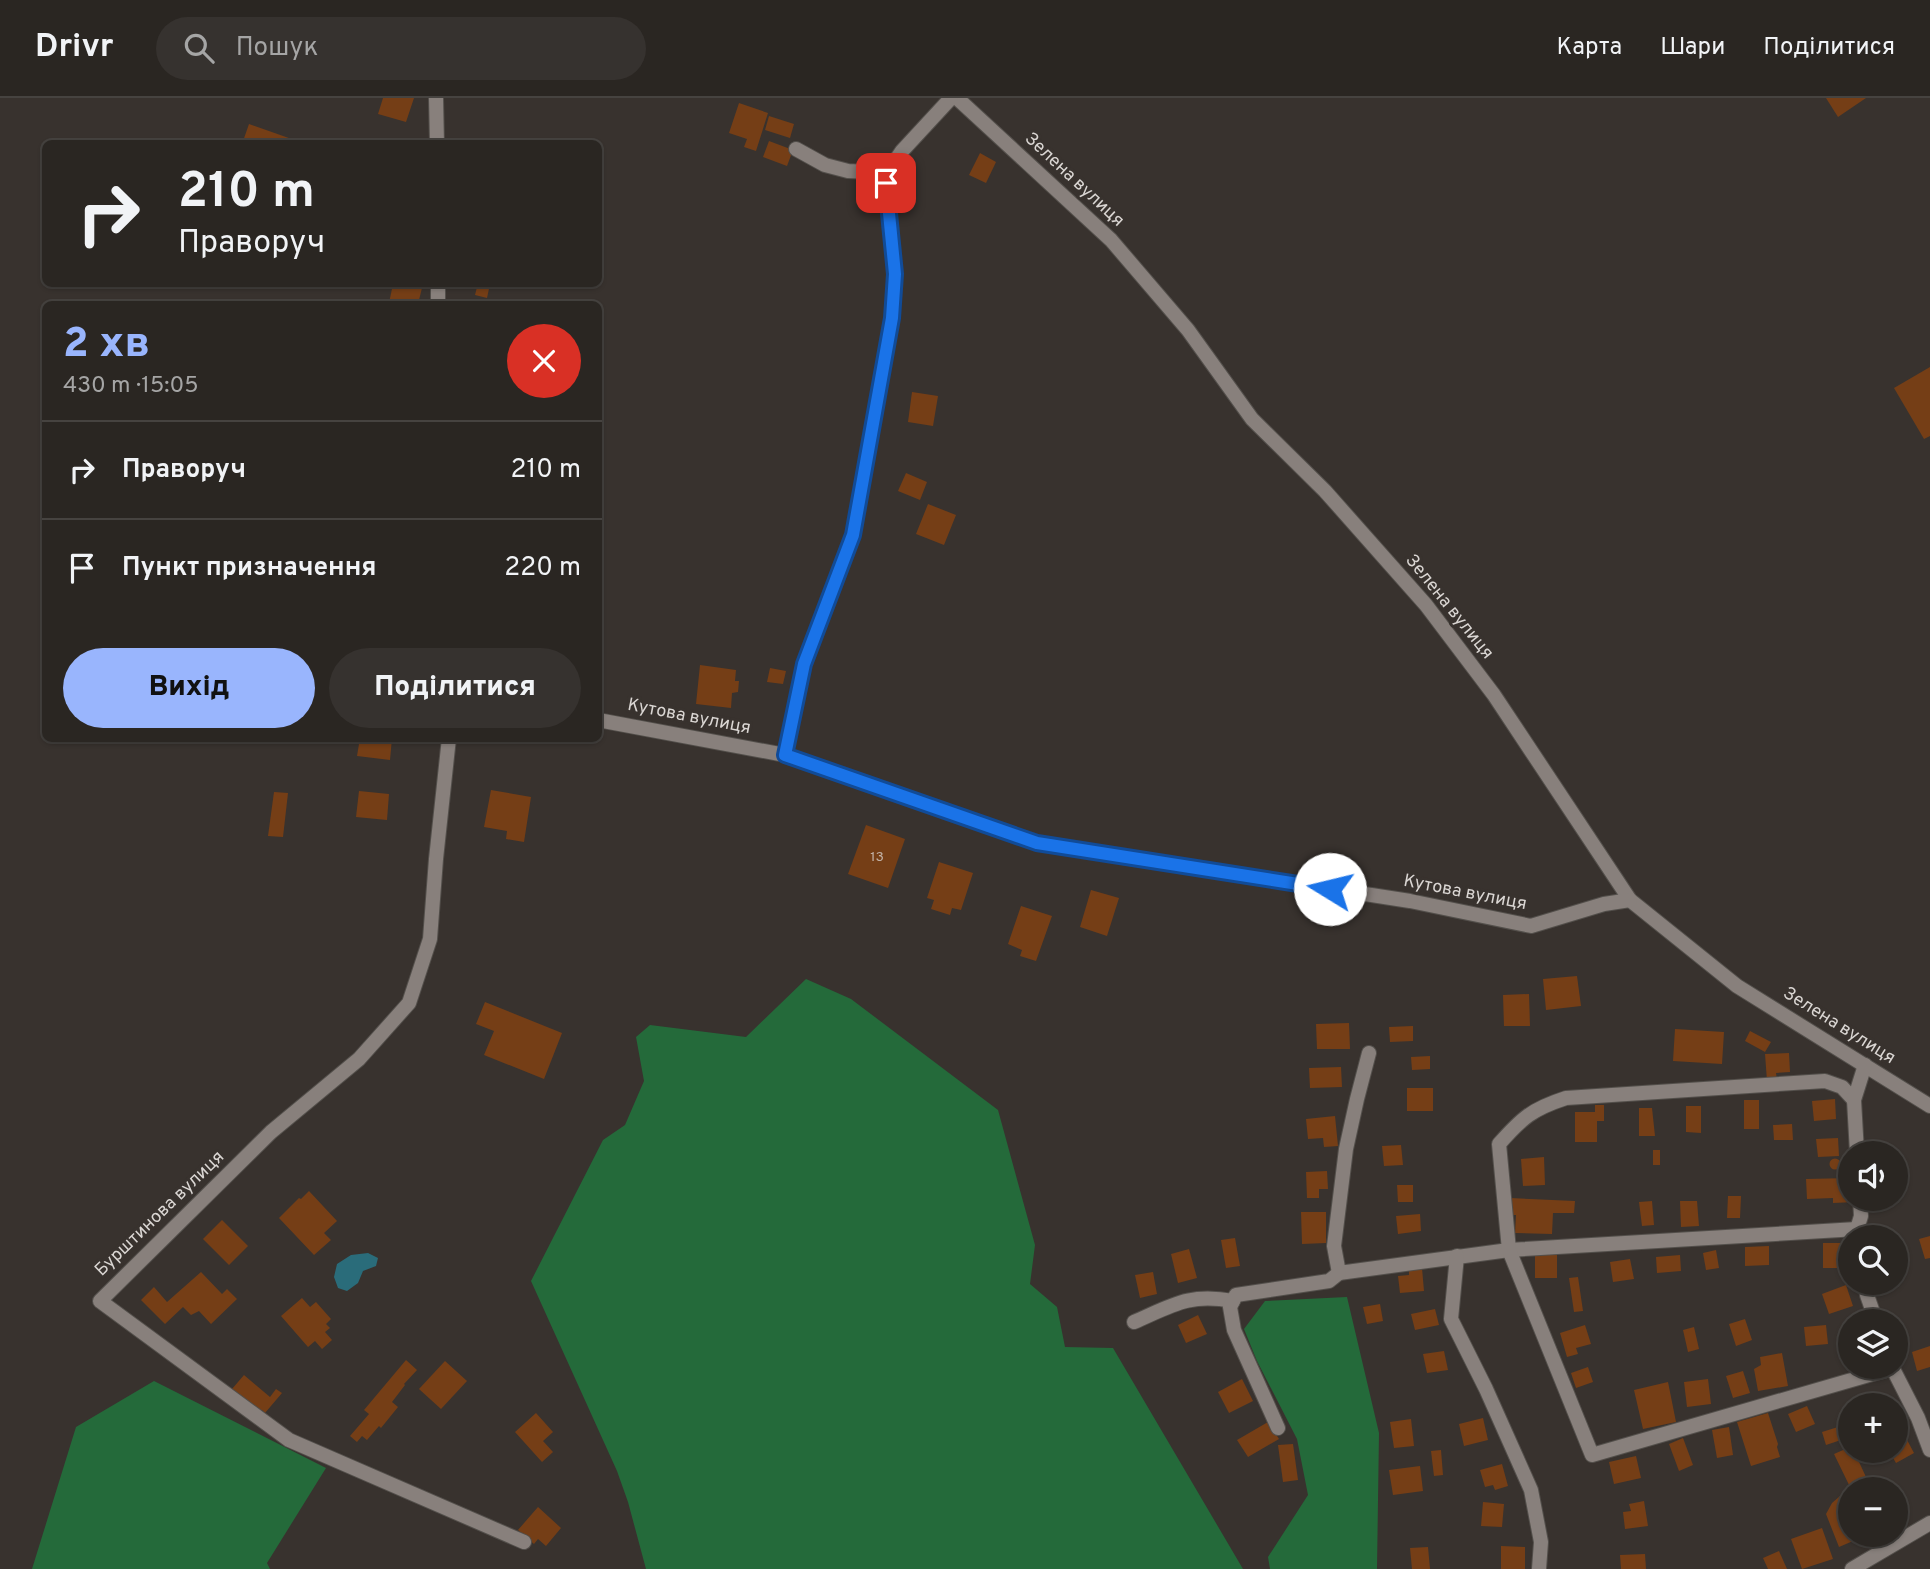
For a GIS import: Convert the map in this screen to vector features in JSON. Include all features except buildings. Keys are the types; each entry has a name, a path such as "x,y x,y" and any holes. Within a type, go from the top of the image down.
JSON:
{"street":[{"path":"436,98 437,140"},
{"path":"785,755 804,664 853,535 892,318 895,274 886,183 902,151 951,98"},
{"name":"Зелена вулиця","path":"957,98 1111,240 1188,330 1252,419 1325,491 1426,605 1494,695 1630,900 1737,986 1930,1106"},
{"path":"796,149 836,168 889,173"},
{"name":"Кутова вулиця","path":"602,721 785,755 1037,843 1410,901 1531,926 1604,904 1630,900"},
{"name":"Бурштинова вулиця","path":"449,742 430,939 409,1003 359,1059 271,1132 100,1301 289,1440 524,1542"},
{"path":"1339,1273 1335,1246 1346,1149 1369,1053"},
{"path":"1856,1141 1854,1100 1865,1065"},
{"path":"1851,1379 1592,1455 1509,1250 1499,1144 1519,1121 1540,1107 1566,1098 1825,1081 1842,1087 1854,1100"},
{"path":"1278,1429 1234,1330 1230,1307 1236,1296 1329,1281 1339,1273 1509,1250 1838,1234"},
{"path":"1457,1256 1451,1320 1486,1389 1531,1490 1541,1542 1538,1569"},
{"path":"1134,1322 1184,1300 1212,1297 1233,1301"},
{"path":"1898,1379 1930,1450"},
{"path":"1852,1569 1930,1522"}],"green space":[{"path":"806,979 851,999 998,1110 1035,1245 1030,1284 1057,1307 1065,1347 1113,1348 1243,1569 646,1569 617,1471 531,1281 603,1140 625,1125 644,1081 636,1037 650,1025 746,1037"},
{"path":"1347,1297 1379,1433 1377,1569 1270,1569 1268,1557 1308,1495 1297,1439 1257,1361 1244,1329 1265,1301"},
{"path":"154,1381 326,1468 267,1563 270,1569 32,1569 76,1427"}],"water":[{"path":"368,1253 378,1258 376,1266 363,1271 358,1283 347,1291 338,1288 334,1277 337,1264 351,1255"}],"route":[{"path":"886,183 895,274 892,318 853,535 804,664 785,755 1037,843 1330,889"}]}
